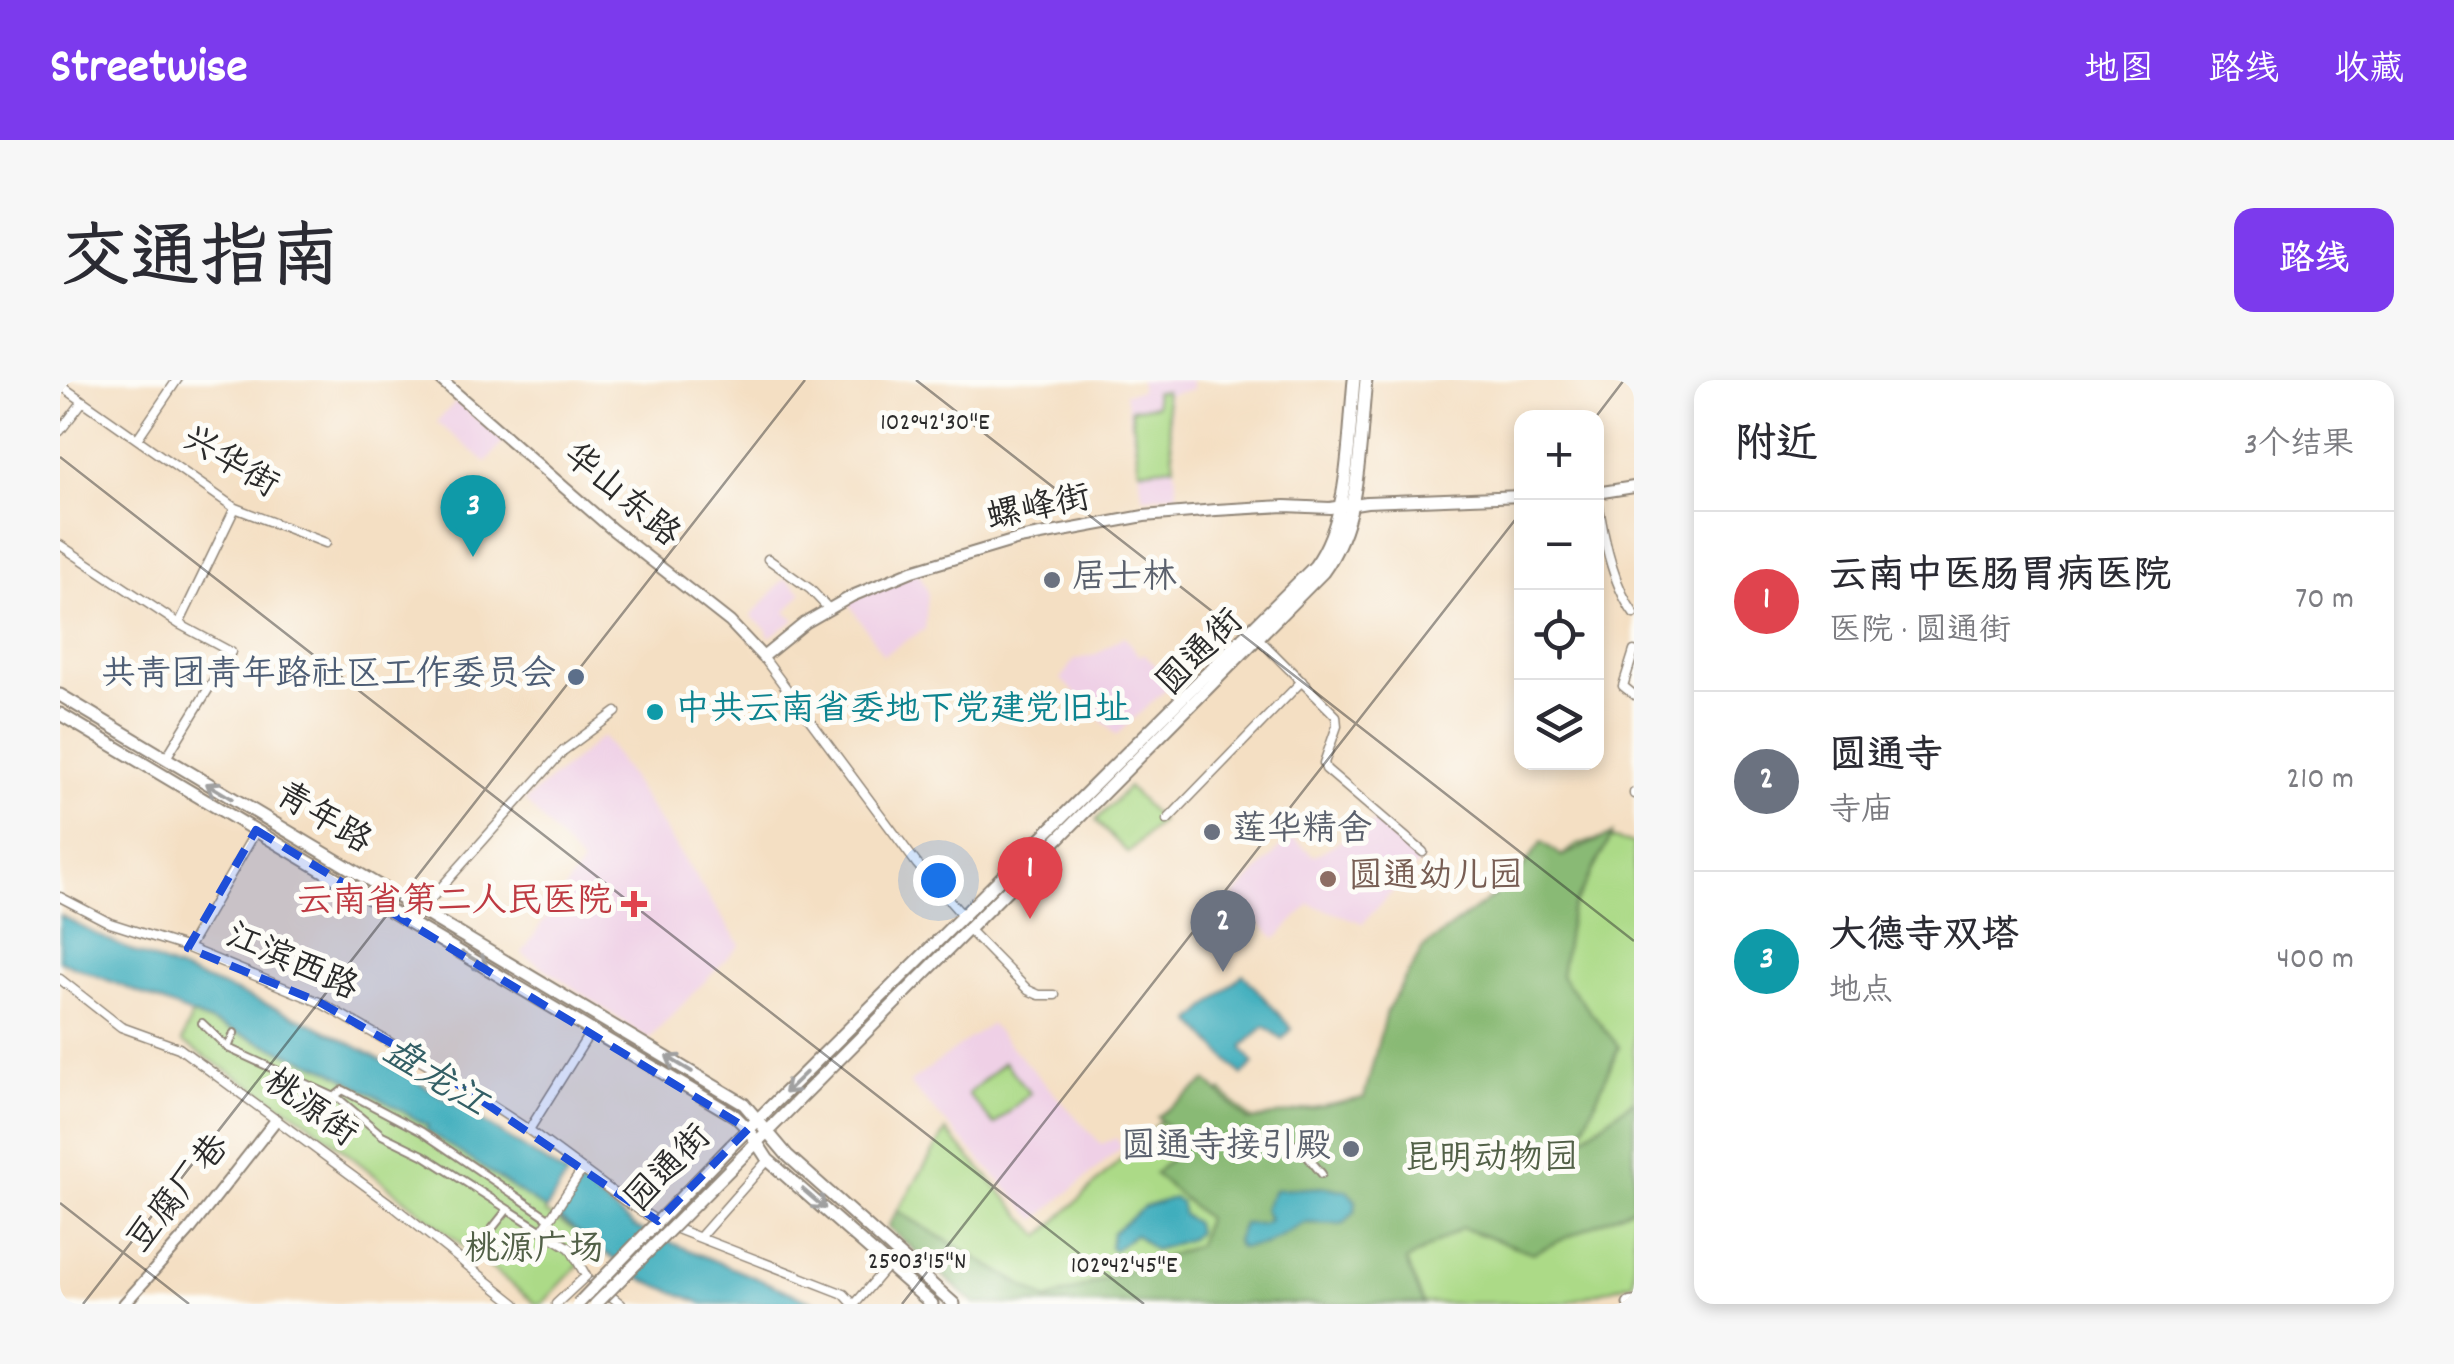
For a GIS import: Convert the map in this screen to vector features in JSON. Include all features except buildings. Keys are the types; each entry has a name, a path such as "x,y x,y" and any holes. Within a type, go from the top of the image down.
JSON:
{"main road":[{"name":"圆通街","path":"1346,505 1354,380"},
{"name":"圆通街","path":"768,1130 966,922 1335,556 1366,380"},
{"name":"青年路","path":"60,695 744,1104 787,1154 954,1304"},
{"name":"青年路","path":"60,714 735,1116 768,1160 932,1304"},
{"name":"圆通街","path":"759,1119 966,922"},
{"name":"园通街","path":"578,1304 759,1119"},
{"name":"园通街","path":"596,1304 768,1130"}],"street":[{"path":"137,439 177,380"},
{"name":"华山东路","path":"441,380 614,530 730,622 763,657"},
{"name":"兴华街","path":"60,385 235,508 326,543"},
{"path":"60,431 83,401"},
{"path":"1604,492 1634,488"},
{"name":"螺峰街","path":"763,657 829,609 912,571 1019,539 1144,516 1514,496"},
{"path":"1598,500 1607,546 1626,602 1634,614"},
{"path":"179,624 235,508"},
{"path":"60,546 179,624 232,652 166,758"},
{"path":"768,559 810,589 829,609"},
{"path":"1254,634 1336,716 1337,726 1324,762 1326,769 1422,852"},
{"path":"1634,651 1623,686 1634,695"},
{"path":"763,657 917,864 966,922 1028,990 1056,995"},
{"path":"1166,820 1302,681"},
{"path":"421,910 552,761 616,712"},
{"path":"188,948 256,830"},
{"name":"江滨西路","path":"60,897 110,923 188,948 320,1002 432,1066 529,1130 579,1174 644,1214 844,1294 854,1304"},
{"name":"桃源街","path":"60,978 110,1020 179,1048 393,1206 516,1304"},
{"path":"202,1023 228,1048 334,1097 382,1135 423,1156 570,1248 586,1276 620,1304"},
{"path":"529,1130 591,1031"},
{"path":"228,1048 234,1034"},
{"path":"334,1097 343,1090 350,1091 386,1110 551,1218"},
{"name":"豆腐厂巷","path":"124,1304 190,1231 276,1120"},
{"path":"1297,1144 1322,1174"},
{"path":"701,1236 768,1160"},
{"path":"542,1231 579,1174"},
{"path":"464,1264 507,1210"},
{"path":"854,1304 889,1264"},
{"path":"556,1304 586,1276"}],"highlighted area":[{"path":"256,830 748,1129 658,1221 431,1066 319,1002 188,948"}],"shaded area":[{"path":"1140,380 1191,380 1192,390 1168,394 1177,493 1143,498 1125,393 1140,391"},
{"path":"456,401 504,441 486,462 437,422"},
{"path":"918,571 928,592 925,629 883,655 848,602"},
{"path":"785,578 802,593 786,612 795,620 769,637 767,630 751,616"},
{"path":"1124,636 1139,656 1144,654 1173,683 1116,735 1061,679 1074,660 1095,655"},
{"name":"云南省第二人民医院","path":"603,736 740,945 649,1039 522,953 582,864 525,801"},
{"name":"圆通幼儿园","path":"1378,820 1422,860 1363,923 1310,904 1276,939 1233,897 1291,837 1314,856"},
{"path":"990,1024 1101,1144 1116,1138 1122,1147 1036,1220 909,1083"}],"green space":[{"path":"1165,391 1174,466 1139,470 1131,409 1156,405 1155,392"},
{"path":"1128,787 1161,821 1128,853 1096,821"},
{"name":"昆明动物园","path":"1612,834 1571,912 1561,976 1619,1047 1578,1141 1634,1100 1634,1207 1533,1253 1462,1228 1406,1261 1424,1304 975,1304 888,1227 897,1211 1047,1300 1198,1245 1206,1218 1155,1174 1186,1144 1157,1117 1207,1081 1248,1121 1364,1098 1386,1012 1423,948 1510,884 1542,842 1562,856"},
{"name":"昆明动物园","path":"1607,837 1634,844 1634,1282 1565,1303 975,1304 888,1227 946,1131 1041,1236 1165,1117 1222,1091 1263,1131 1364,1098 1423,948 1510,884 1542,842 1561,856 1577,845"},
{"name":"桃源广场","path":"192,1015 332,1071 429,1127 427,1130 546,1210 545,1213 598,1244 542,1304 536,1304 307,1121 182,1042"},
{"path":"1004,1062 1030,1093 994,1125 968,1094"}],"water":[{"path":"60,915 121,946 312,1024 442,1096 567,1176 546,1210 426,1130 428,1126 332,1071 60,961"},
{"path":"1243,974 1292,1029 1282,1039 1265,1026 1244,1045 1254,1064 1242,1075 1192,1021"},
{"path":"581,1183 636,1228 818,1304 704,1304 639,1278 559,1218"},
{"path":"1327,1187 1347,1191 1356,1201 1355,1212 1343,1224 1305,1223 1264,1245 1239,1248 1236,1241 1243,1224 1269,1220 1264,1208 1274,1190"},
{"path":"1173,1198 1180,1202 1183,1215 1195,1223 1197,1232 1190,1239 1154,1250 1135,1234 1114,1250 1110,1247 1112,1233 1144,1207"}],"place":[{"name":"大德寺双塔","path":"473,557"},
{"name":"居士林","path":"1052,580"},
{"name":"共青团青年路社区工作委员会","path":"576,677"},
{"name":"中共云南省委地下党建党旧址","path":"655,712"},
{"name":"莲华精舍","path":"1212,832"},
{"name":"圆通幼儿园","path":"1328,879"},
{"name":"云南省第二人民医院","path":"634,904"},
{"name":"云南中医肠胃病医院","path":"1030,919"},
{"name":"圆通寺","path":"1223,972"},
{"name":"圆通寺接引殿","path":"1351,1149"}],"water label":[{"name":"盘龙江","path":"434,1080"}]}
